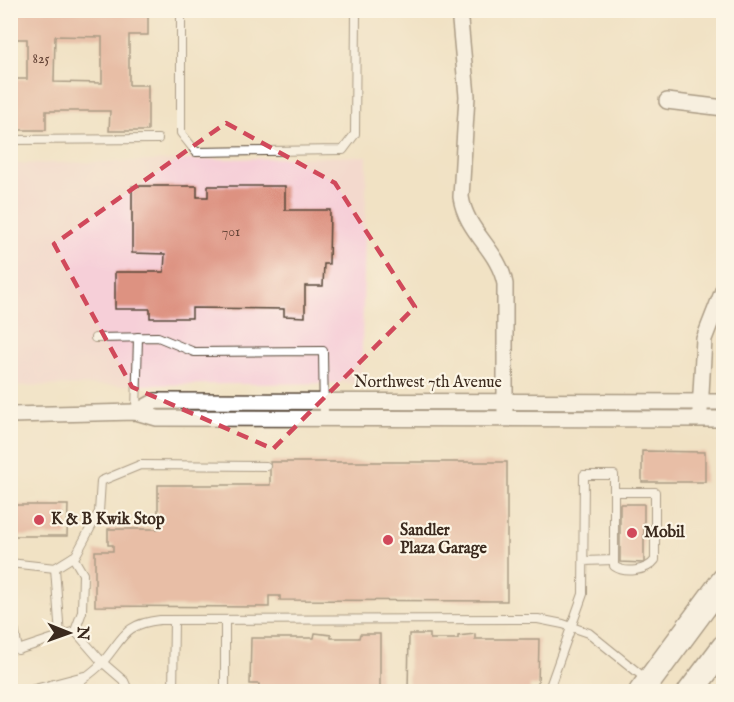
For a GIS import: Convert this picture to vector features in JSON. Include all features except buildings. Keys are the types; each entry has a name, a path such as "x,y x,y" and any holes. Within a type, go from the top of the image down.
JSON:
{"main road":[{"path":"647,688 723,580"},
{"path":"690,692 723,646"}],"street":[{"path":"459,10 467,96 461,197 463,213 502,269 505,284 505,419"},
{"path":"667,101 723,108"},
{"path":"700,420 704,339 723,288"},
{"name":"Northwest 7th Avenue","path":"136,412 156,400 723,402"},
{"name":"Northwest 7th Avenue","path":"10,415 136,412 157,418 723,419"}],"lane":[{"path":"182,10 181,133 196,152 343,150 355,134 356,10"},
{"path":"10,140 158,139"},
{"path":"136,412 138,337"},
{"path":"95,338 158,337 194,352 323,351 324,418"},
{"path":"10,563 55,568 73,557 99,512 101,481 140,465 266,466"},
{"path":"548,692 583,594 584,476 614,475 614,492 614,560 614,566 619,570 643,570 650,567 655,560 655,492 614,492"},
{"path":"73,557 82,574 82,612 75,631"},
{"path":"584,561 614,560"},
{"path":"55,568 60,636"},
{"path":"10,606 18,650 75,631"},
{"path":"64,692 102,662 122,634 131,627 142,622 174,620 538,619 589,633 647,688"},
{"path":"173,692 174,620"},
{"path":"225,620 225,692"},
{"path":"75,631 102,662 124,681 129,692"},
{"path":"23,692 88,675"}],"highlighted area":[{"path":"226,123 335,183 415,307 273,449 132,387 54,244"}],"shaded area":[{"path":"367,156 361,383 11,386 10,164"}],"place":[{"name":"K & B Kwik Stop","path":"39,520"},
{"name":"Mobil","path":"632,533"},
{"name":"Sandler Plaza Garage","path":"388,540"}]}
